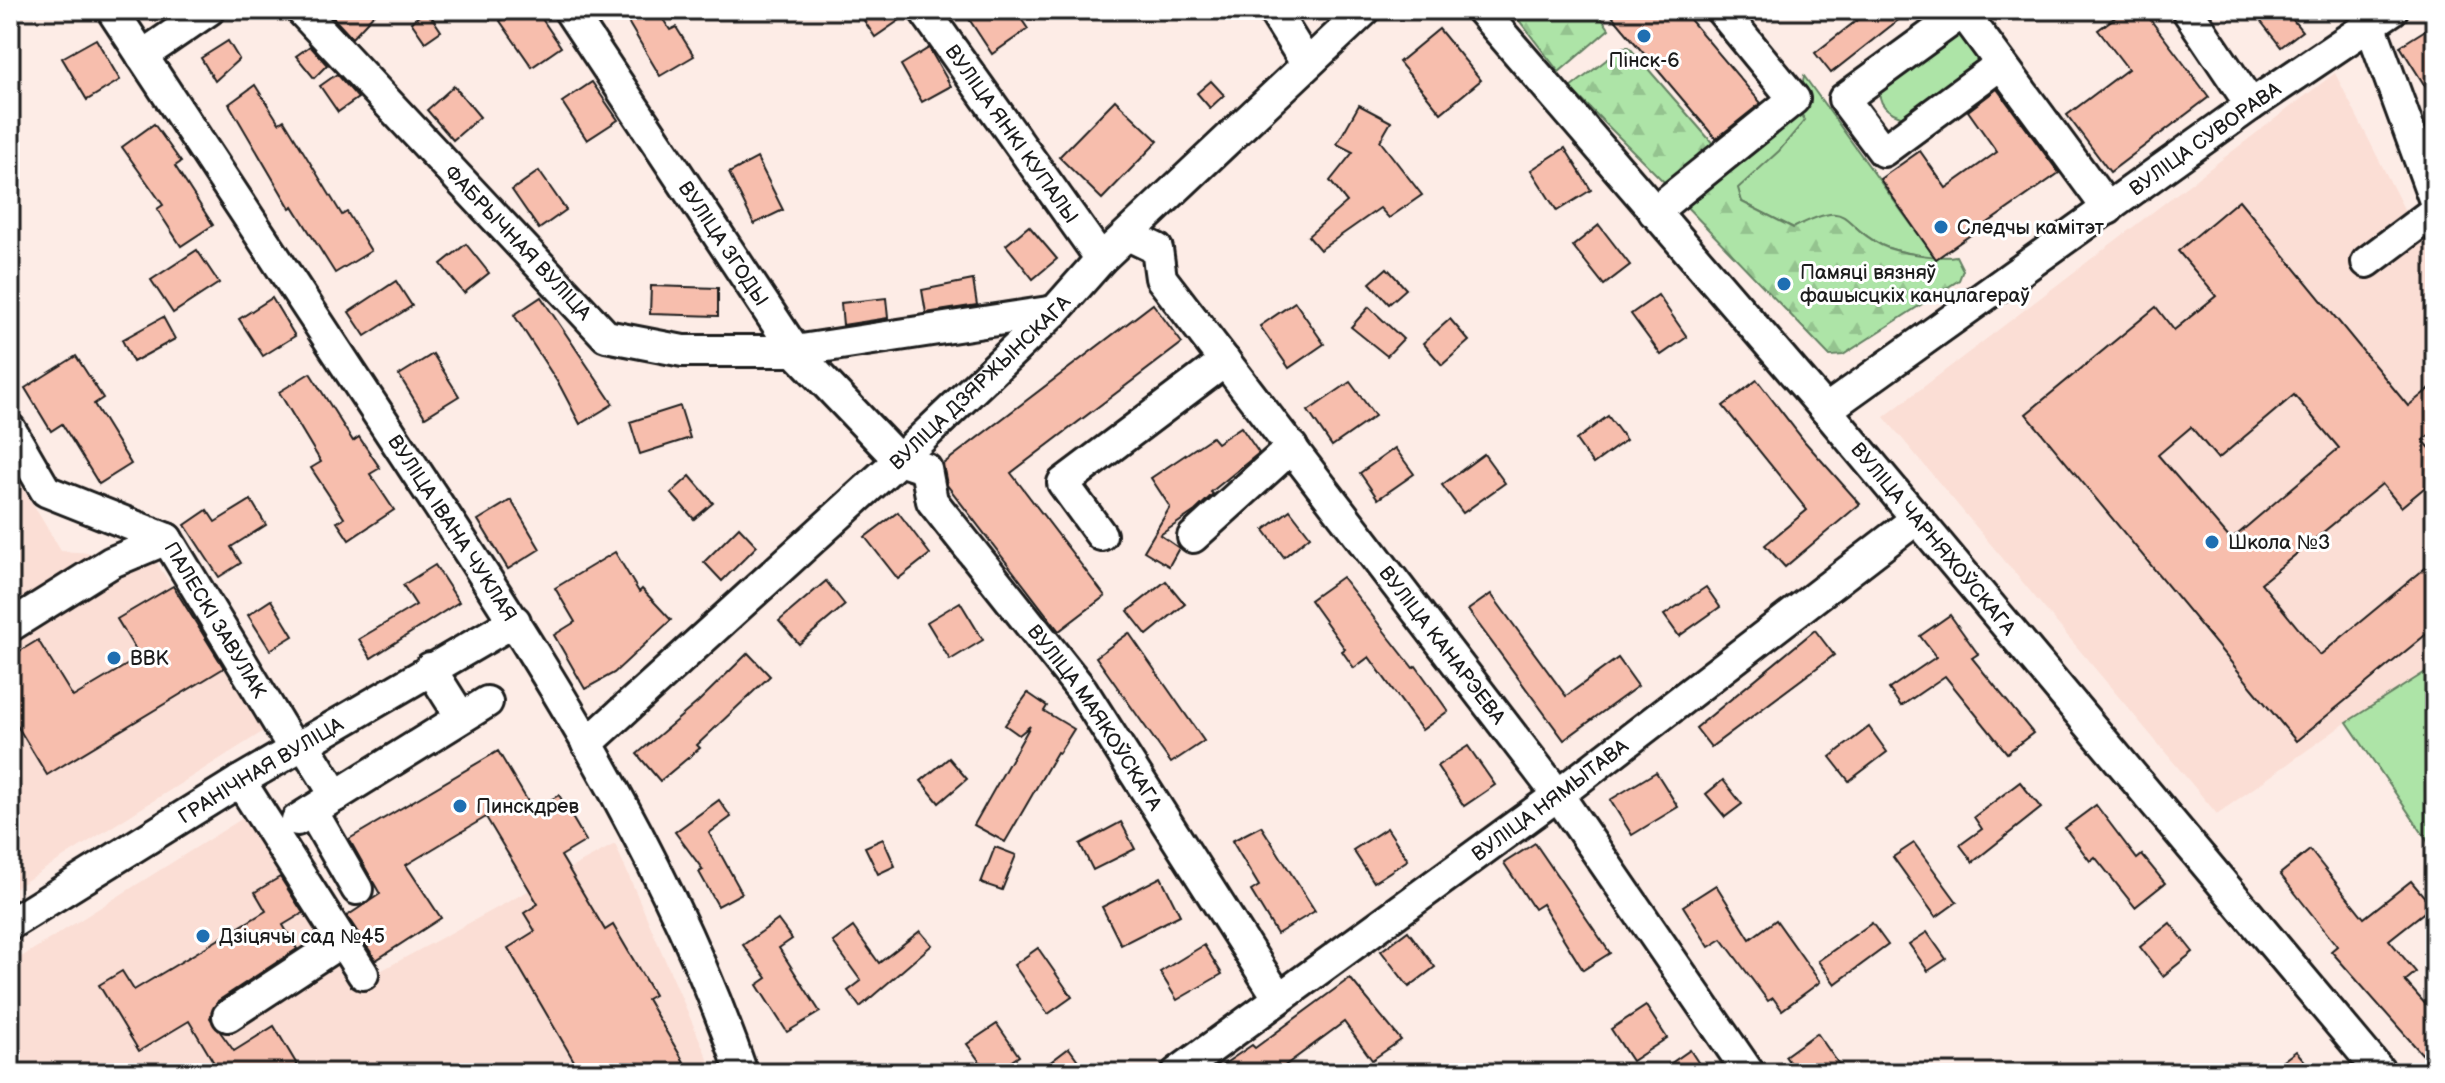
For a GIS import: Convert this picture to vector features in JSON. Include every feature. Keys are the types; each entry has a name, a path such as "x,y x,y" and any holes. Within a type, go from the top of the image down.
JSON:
{"street":[{"name":"ВУЛІЦА ІВАНА ЧУКЛАЯ","path":"112,10 515,621 665,887 726,1024 742,1073"},
{"path":"142,56 209,10"},
{"name":"ФАБРЫЧНАЯ ВУЛІЦА","path":"301,10 606,336 683,351 795,351 1055,311"},
{"name":"ВУЛІЦА ЗГОДЫ","path":"569,10 795,351 899,460"},
{"name":"ВУЛІЦА ЯНКІ КУПАЛЫ","path":"924,10 1101,259"},
{"path":"1273,10 1306,63"},
{"name":"ВУЛІЦА ДЗЯРЖЫНСКАГА","path":"587,744 899,460 1055,311 1101,259 1365,10"},
{"name":"ВУЛІЦА ЧАРНЯХОЎСКАГА","path":"1481,10 1826,410 2381,1073"},
{"path":"1654,212 1794,99 1721,10"},
{"path":"2187,10 2251,105"},
{"path":"2001,64 1883,151 1844,99 1963,12 2108,209"},
{"path":"2381,17 2435,201"},
{"name":"ВУЛІЦА СУВОРАВА","path":"1826,410 2251,105 2381,17"},
{"path":"2367,262 2435,211"},
{"name":"ВУЛІЦА КАНАРЭЕВА","path":"1128,235 1157,249 1161,278 1558,795 1749,1073"},
{"path":"1101,535 1063,483 1225,361"},
{"name":"ПАЛЕСКІ ЗАВУЛАК","path":"10,429 46,491 167,539 299,746 315,809 357,889"},
{"path":"1193,537 1292,447"},
{"name":"ВУЛІЦА МАЯКОЎСКАГА","path":"899,460 926,469 932,501 1082,690 1278,997"},
{"name":"ВУЛІЦА НЯМЫТАВА","path":"1177,1073 1558,795 1915,520"},
{"path":"10,626 112,562 167,539"},
{"name":"ГРАНІЧНАЯ ВУЛІЦА","path":"10,924 240,781 515,621"},
{"path":"315,809 474,709 430,668"},
{"path":"240,781 363,974"},
{"path":"228,1016 342,941"}],"shaded area":[{"name":"Школа №3","path":"2335,73 2409,219 2435,214 2435,666 2347,722 2217,814 1884,417"},
{"name":"ВВК","path":"10,466 61,551 153,557 264,731 10,891"},
{"name":"Дзіцячы сад №45","path":"270,801 371,976 615,844 714,1073 10,1073 10,964"}],"green space":[{"path":"1511,10 1596,10 1609,29 1559,72"},
{"path":"1963,21 1990,61 1907,118 1885,107 1880,97 1880,84"},
{"path":"1623,47 1629,47 1715,146 1667,185 1570,88"},
{"path":"1804,76 1936,259 1887,248 1843,217 1826,215 1794,228 1742,202 1737,188 1784,140 1795,114"},
{"path":"1798,109 1805,120 1779,151 1738,188 1742,202 1793,228 1826,214 1836,214 1881,245 1918,255 1956,256 1963,270 1959,280 1843,355 1830,356 1683,203"},
{"path":"2435,666 2435,869 2427,840 2347,722"}],"building":[{"path":"326,10 378,10 352,38"},
{"path":"427,10 441,31 425,42 411,22"},
{"path":"516,10 536,10 561,47 532,67 500,21"},
{"path":"621,10 657,10 670,30 676,27 694,56 660,76"},
{"path":"857,10 906,10 907,15 875,37"},
{"path":"963,10 1015,10 1028,29 992,54"},
{"path":"1607,10 1682,10 1761,103 1716,139"},
{"path":"1870,10 1911,10 1831,73 1815,53"},
{"path":"2125,10 2143,10 2209,97 2110,172 2067,115 2128,69 2098,30"},
{"path":"2252,10 2285,10 2302,31 2281,47"},
{"path":"2435,24 2435,102 2400,46"},
{"path":"1439,29 1481,80 1441,113 1399,62"},
{"path":"96,39 120,80 87,100 62,58"},
{"path":"228,41 239,59 215,81 201,58"},
{"path":"310,46 327,65 314,78 296,56"},
{"path":"929,48 951,86 922,102 901,65"},
{"path":"337,74 358,98 338,112 320,86"},
{"path":"1211,81 1224,95 1210,108 1197,93"},
{"path":"592,82 618,120 587,140 562,102"},
{"path":"255,85 279,123 284,120 342,215 347,212 371,251 335,273 293,206 290,208 229,104"},
{"path":"454,86 480,117 453,140 427,110"},
{"path":"1997,89 2059,173 1936,259 1880,179 1920,151 1946,188 1997,152 1968,111"},
{"path":"1115,100 1158,141 1102,199 1059,157"},
{"path":"1359,105 1391,122 1380,141 1422,195 1389,218 1380,208 1320,250 1308,236 1347,202 1330,181 1353,152 1337,144"},
{"path":"154,124 181,162 175,166 213,225 181,246 157,209 163,205 122,147"},
{"path":"1565,148 1591,190 1557,211 1531,170"},
{"path":"757,158 783,210 754,224 729,173"},
{"path":"539,171 566,210 539,229 512,190"},
{"path":"2239,200 2408,406 2435,384 2435,430 2423,440 2435,454 2435,479 2401,507 2382,484 2261,583 2320,655 2435,560 2435,627 2296,741 2026,414 2156,307 2174,330 2216,296 2178,251","holes":["2294,395 2339,448 2231,540 2158,455 2191,427 2218,459"]},
{"path":"1599,225 1630,265 1604,285 1573,246"},
{"path":"1029,226 1057,259 1033,279 1006,245"},
{"path":"466,244 489,273 464,293 441,264"},
{"path":"197,250 219,283 173,313 151,280"},
{"path":"1387,268 1406,289 1389,304 1370,283"},
{"path":"973,280 977,305 926,313 922,290"},
{"path":"396,281 412,306 365,336 349,312"},
{"path":"651,286 718,288 718,316 650,314"},
{"path":"1658,295 1687,337 1661,355 1631,314"},
{"path":"541,297 613,404 580,424 560,386 514,315"},
{"path":"272,298 295,336 263,356 239,319"},
{"path":"886,298 888,318 843,325 841,303"},
{"path":"1295,302 1324,344 1289,368 1260,326"},
{"path":"1153,304 1182,343 1011,473 1105,596 1059,631 947,485 943,464"},
{"path":"1369,307 1403,339 1387,356 1351,327"},
{"path":"163,317 175,339 133,362 122,340"},
{"path":"1450,319 1469,341 1442,365 1423,343"},
{"path":"433,354 459,396 425,417 399,375"},
{"path":"76,356 103,398 94,404 131,464 99,484 62,424 51,431 25,388"},
{"path":"310,373 353,441 359,437 380,468 370,474 394,510 349,540 337,522 344,518 311,468 321,462 279,392"},
{"path":"1757,380 1805,442 1860,504 1785,567 1765,545 1807,510 1723,406"},
{"path":"1350,382 1375,416 1332,446 1308,411"},
{"path":"680,406 690,438 640,454 630,422"},
{"path":"1608,416 1626,440 1593,464 1576,440"},
{"path":"1241,427 1259,453 1211,492 1213,494 1195,511 1160,535 1179,548 1169,566 1144,551 1170,507 1151,478 1212,437 1217,443"},
{"path":"1395,448 1414,474 1378,499 1360,473"},
{"path":"1484,454 1505,483 1463,513 1442,485"},
{"path":"690,476 713,503 694,519 671,493"},
{"path":"251,500 266,525 231,547 241,563 219,577 185,525 207,510 215,522"},
{"path":"511,500 540,549 508,569 478,520"},
{"path":"1290,510 1310,536 1284,557 1264,530"},
{"path":"898,512 930,554 898,579 865,537"},
{"path":"739,527 757,546 722,581 704,562"},
{"path":"615,552 639,592 642,589 671,620 614,673 585,689 554,635 575,622 555,588"},
{"path":"435,565 459,602 371,658 359,639 416,605 403,585"},
{"path":"1342,577 1413,668 1416,666 1448,711 1422,730 1369,657 1354,668 1342,651 1345,649 1310,600"},
{"path":"826,581 845,605 799,644 779,621"},
{"path":"1166,581 1185,604 1147,635 1128,611"},
{"path":"173,586 224,668 47,775 10,714 10,657 38,640 73,697 140,657 117,619"},
{"path":"1706,587 1720,607 1679,636 1664,615"},
{"path":"1491,594 1566,696 1618,658 1638,686 1564,740 1468,610"},
{"path":"271,600 293,636 270,650 248,615"},
{"path":"960,602 983,640 950,660 927,622"},
{"path":"1950,615 1978,654 1972,658 2033,733 2007,753 1945,676 1901,706 1889,689 1936,657 1920,636"},
{"path":"1815,630 1834,655 1711,747 1696,728"},
{"path":"1129,633 1204,741 1171,763 1096,657"},
{"path":"748,653 770,676 697,745 700,748 660,781 637,754 698,702"},
{"path":"1028,693 1047,706 1044,711 1074,729 1057,752 1005,842 974,825 1030,726 1019,735 1005,725"},
{"path":"1869,727 1887,752 1849,781 1830,757"},
{"path":"1468,746 1495,785 1464,806 1437,766"},
{"path":"498,751 533,810 559,795 586,841 561,856 605,930 613,925 654,995 647,999 684,1062 665,1073 581,1073 508,948 535,931 524,913 538,904 486,817 406,865 441,918 376,960 347,916 380,894 349,839"},
{"path":"949,758 967,779 939,803 921,781"},
{"path":"1656,772 1678,807 1632,835 1610,800"},
{"path":"1723,780 1742,804 1725,817 1706,794"},
{"path":"2020,782 2041,808 1973,862 1960,845 1982,829 1974,817"},
{"path":"719,800 731,817 709,833 742,893 718,906 699,872 703,870 675,832"},
{"path":"2096,805 2137,859 2142,855 2165,883 2135,907 2095,857 2090,861 2065,828"},
{"path":"1121,822 1135,849 1093,870 1080,844"},
{"path":"1261,826 1315,911 1277,934 1251,891 1259,886 1232,841"},
{"path":"1387,828 1408,860 1374,882 1353,850"},
{"path":"883,839 895,866 878,874 865,847"},
{"path":"1535,843 1610,953 1583,970 1542,904 1534,909 1504,863"},
{"path":"1914,843 1957,902 1936,917 1893,857"},
{"path":"995,847 1016,855 1002,890 981,883"},
{"path":"2310,850 2364,918 2411,881 2432,906 2389,940 2416,972 2405,981 2435,1015 2435,1042 2422,1054 2331,951 2337,946 2280,874"},
{"path":"280,877 303,913 283,925 297,949 218,1001 210,1018 234,1051 274,1026 302,1073 220,1073 189,1021 139,1051 99,985 122,971 134,990 266,911 255,892"},
{"path":"1161,877 1180,915 1121,945 1102,907"},
{"path":"1716,885 1750,939 1776,920 1820,982 1782,1010 1773,998 1768,1001 1722,939 1709,947 1683,906"},
{"path":"778,920 792,939 779,948 820,1012 787,1032 757,985 767,978 743,945"},
{"path":"1872,923 1888,945 1835,984 1818,961"},
{"path":"2170,923 2193,952 2163,976 2140,947"},
{"path":"853,927 879,963 920,931 932,945 860,1007 848,991 861,981 833,942"},
{"path":"1408,931 1435,967 1409,987 1381,951"},
{"path":"1927,932 1946,959 1928,971 1909,944"},
{"path":"1204,945 1222,974 1177,1000 1160,972"},
{"path":"1038,948 1072,997 1048,1014 1014,965"},
{"path":"1350,978 1401,1040 1372,1060 1344,1022 1275,1073 1211,1073 1252,1045 1255,1048"},
{"path":"1646,1006 1667,1038 1632,1061 1611,1029"},
{"path":"997,1024 1019,1056 994,1073 988,1073 967,1044"},
{"path":"1817,1033 1845,1073 1797,1073 1785,1056"},
{"path":"1069,1048 1087,1073 1036,1073"},
{"path":"1690,1050 1705,1073 1657,1073"},
{"path":"2296,1051 2315,1073 2267,1073"}],"place":[{"name":"Пінск-6","path":"1644,36"},
{"name":"Следчы камітэт","path":"1941,227"},
{"name":"Памяці вязняў фашысцкіх канцлагераў","path":"1784,284"},
{"name":"Школа №3","path":"2212,542"},
{"name":"ВВК","path":"114,658"},
{"name":"Пинскдрев","path":"460,806"},
{"name":"Дзіцячы сад №45","path":"203,936"}]}
